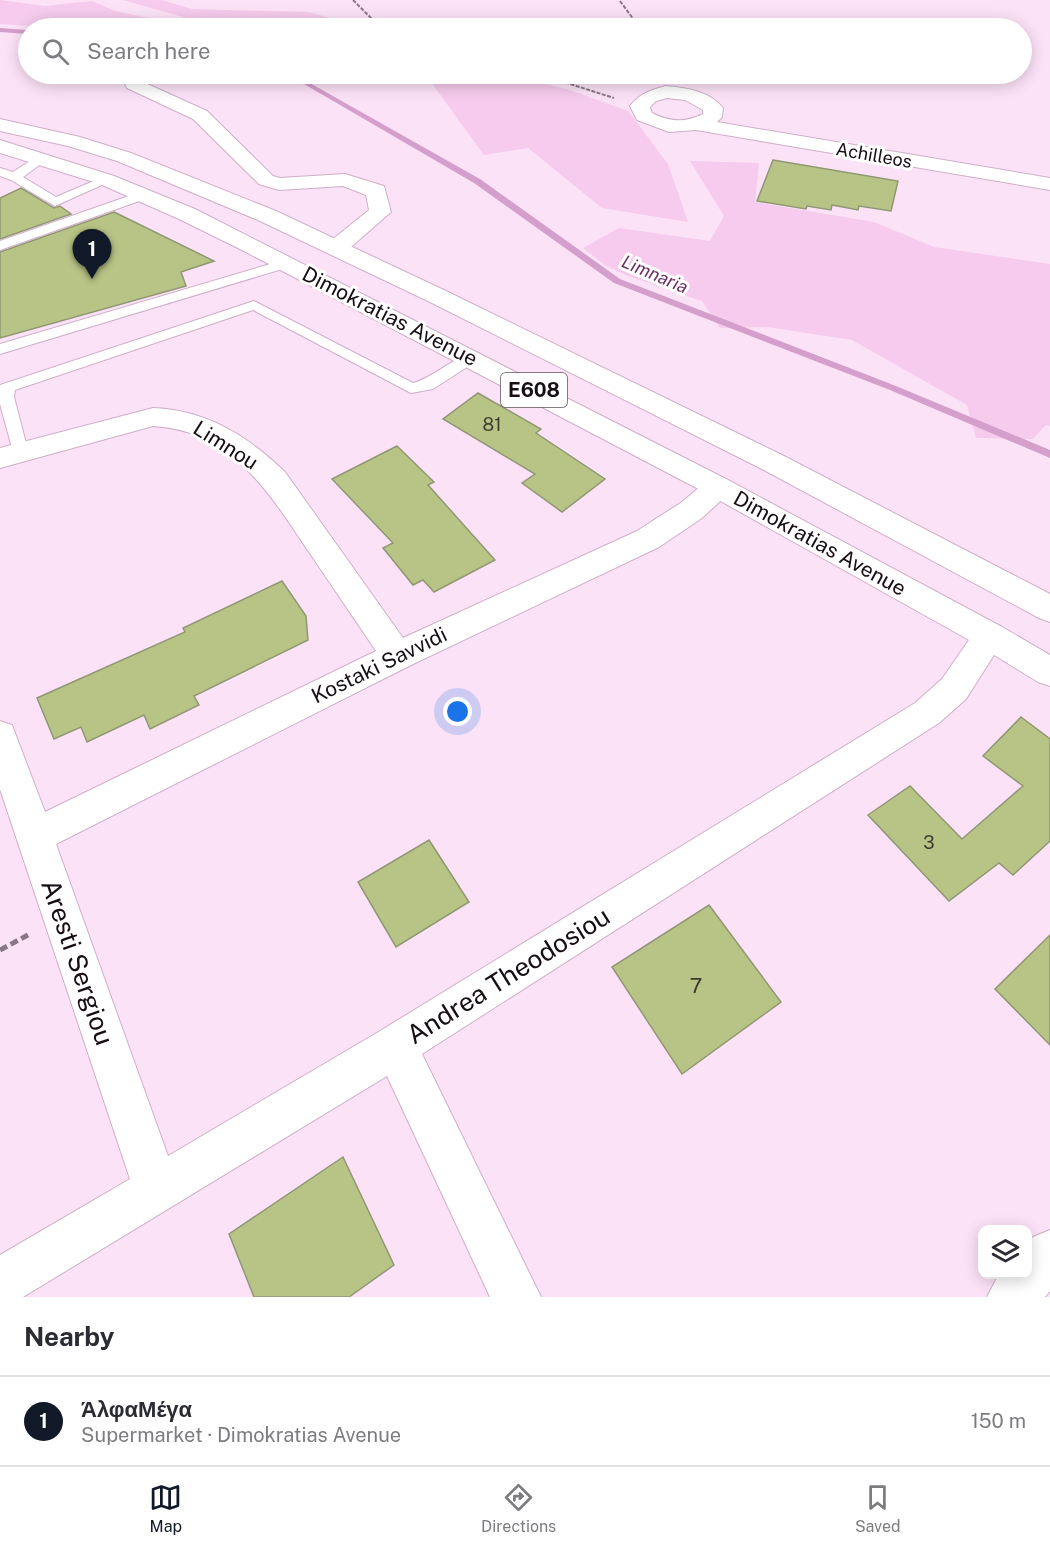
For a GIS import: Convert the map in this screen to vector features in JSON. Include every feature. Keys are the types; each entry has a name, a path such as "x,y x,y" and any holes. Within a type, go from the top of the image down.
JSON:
{"main road":[{"path":"134,84 200,115 266,180 279,184 345,180 376,191 380,212 336,248"},
{"path":"640,106 649,97 666,92 687,93 704,99 714,108 712,117 699,125"},
{"name":"Achilleos","path":"640,106 644,116 658,124 678,127 699,125 1050,184"},
{"name":"Dimokratias Avenue","path":"0,125 73,141 170,174 336,248 772,462 1050,609"},
{"name":"Dimokratias Avenue","path":"0,146 107,180 187,214 287,263 718,487 990,636 1050,672"},
{"name":"Limnou","path":"10,454 153,417 168,416 186,420 214,433 259,462 275,479 397,656"},
{"name":"Kostaki Savvidi","path":"35,836 397,656 648,539 692,510 718,487"},
{"name":"Andrea Theodosiou","path":"0,1283 395,1046 927,712 954,689 990,636"},
{"name":"Aresti Sergiou","path":"0,736 156,1188"},
{"path":"395,1046 516,1297"},
{"path":"1012,1297 1050,1254"}],"lane":[{"path":"15,177 41,158"},
{"path":"0,172 15,177 55,202 107,180"},
{"path":"0,246 143,195"},
{"path":"0,349 287,263"},
{"path":"10,454 4,389 254,305 411,388 427,385 472,358"}],"path":[{"path":"353,0 370,18"},
{"path":"620,1 633,18"},
{"path":"571,84 640,106"}],"shaded area":[{"path":"0,0 45,6 92,1 115,11 148,18 18,18 18,25 0,24"},
{"path":"123,0 162,0 192,9 308,12 330,18 186,18"},
{"path":"432,84 546,84 570,90 628,111 668,164 688,222 602,208 528,148 484,155"},
{"path":"690,161 759,163 755,202 874,222 934,247 1050,264 1050,426 1046,425 1033,439 976,438 967,405 852,340 767,327 720,328 702,301 628,276 605,265 583,248 619,228 710,241 724,216"}],"building":[{"path":"773,160 898,181 891,211 859,206 858,210 832,205 831,210 807,206 806,209 757,201"},
{"path":"21,188 54,208 60,206 71,214 0,239 0,198"},
{"path":"114,212 214,261 181,272 186,286 0,338 0,252"},
{"path":"478,393 541,429 536,433 605,479 562,512 522,483 535,474 443,419"},
{"path":"397,446 434,482 428,485 495,560 434,592 423,580 413,585 383,548 393,543 332,479"},
{"path":"282,581 306,616 308,640 194,696 199,705 150,729 144,715 87,742 81,727 54,739 37,698 185,632 183,628"},
{"path":"1021,717 1050,739 1050,841 1013,875 999,863 949,901 868,815 910,786 962,839 1023,786 983,756"},
{"path":"429,840 469,902 396,947 358,882"},
{"path":"709,905 781,1002 682,1074 612,967"},
{"path":"1050,935 1050,1045 995,989"},
{"path":"343,1157 394,1265 349,1297 254,1297 229,1234"}],"waterway":[{"name":"Limnaria","path":"0,30 18,31"},
{"name":"Limnaria","path":"308,84 477,181 617,281 893,388 1050,454"}],"place":[{"name":"ΆλφαΜέγα","path":"92,279"}]}
